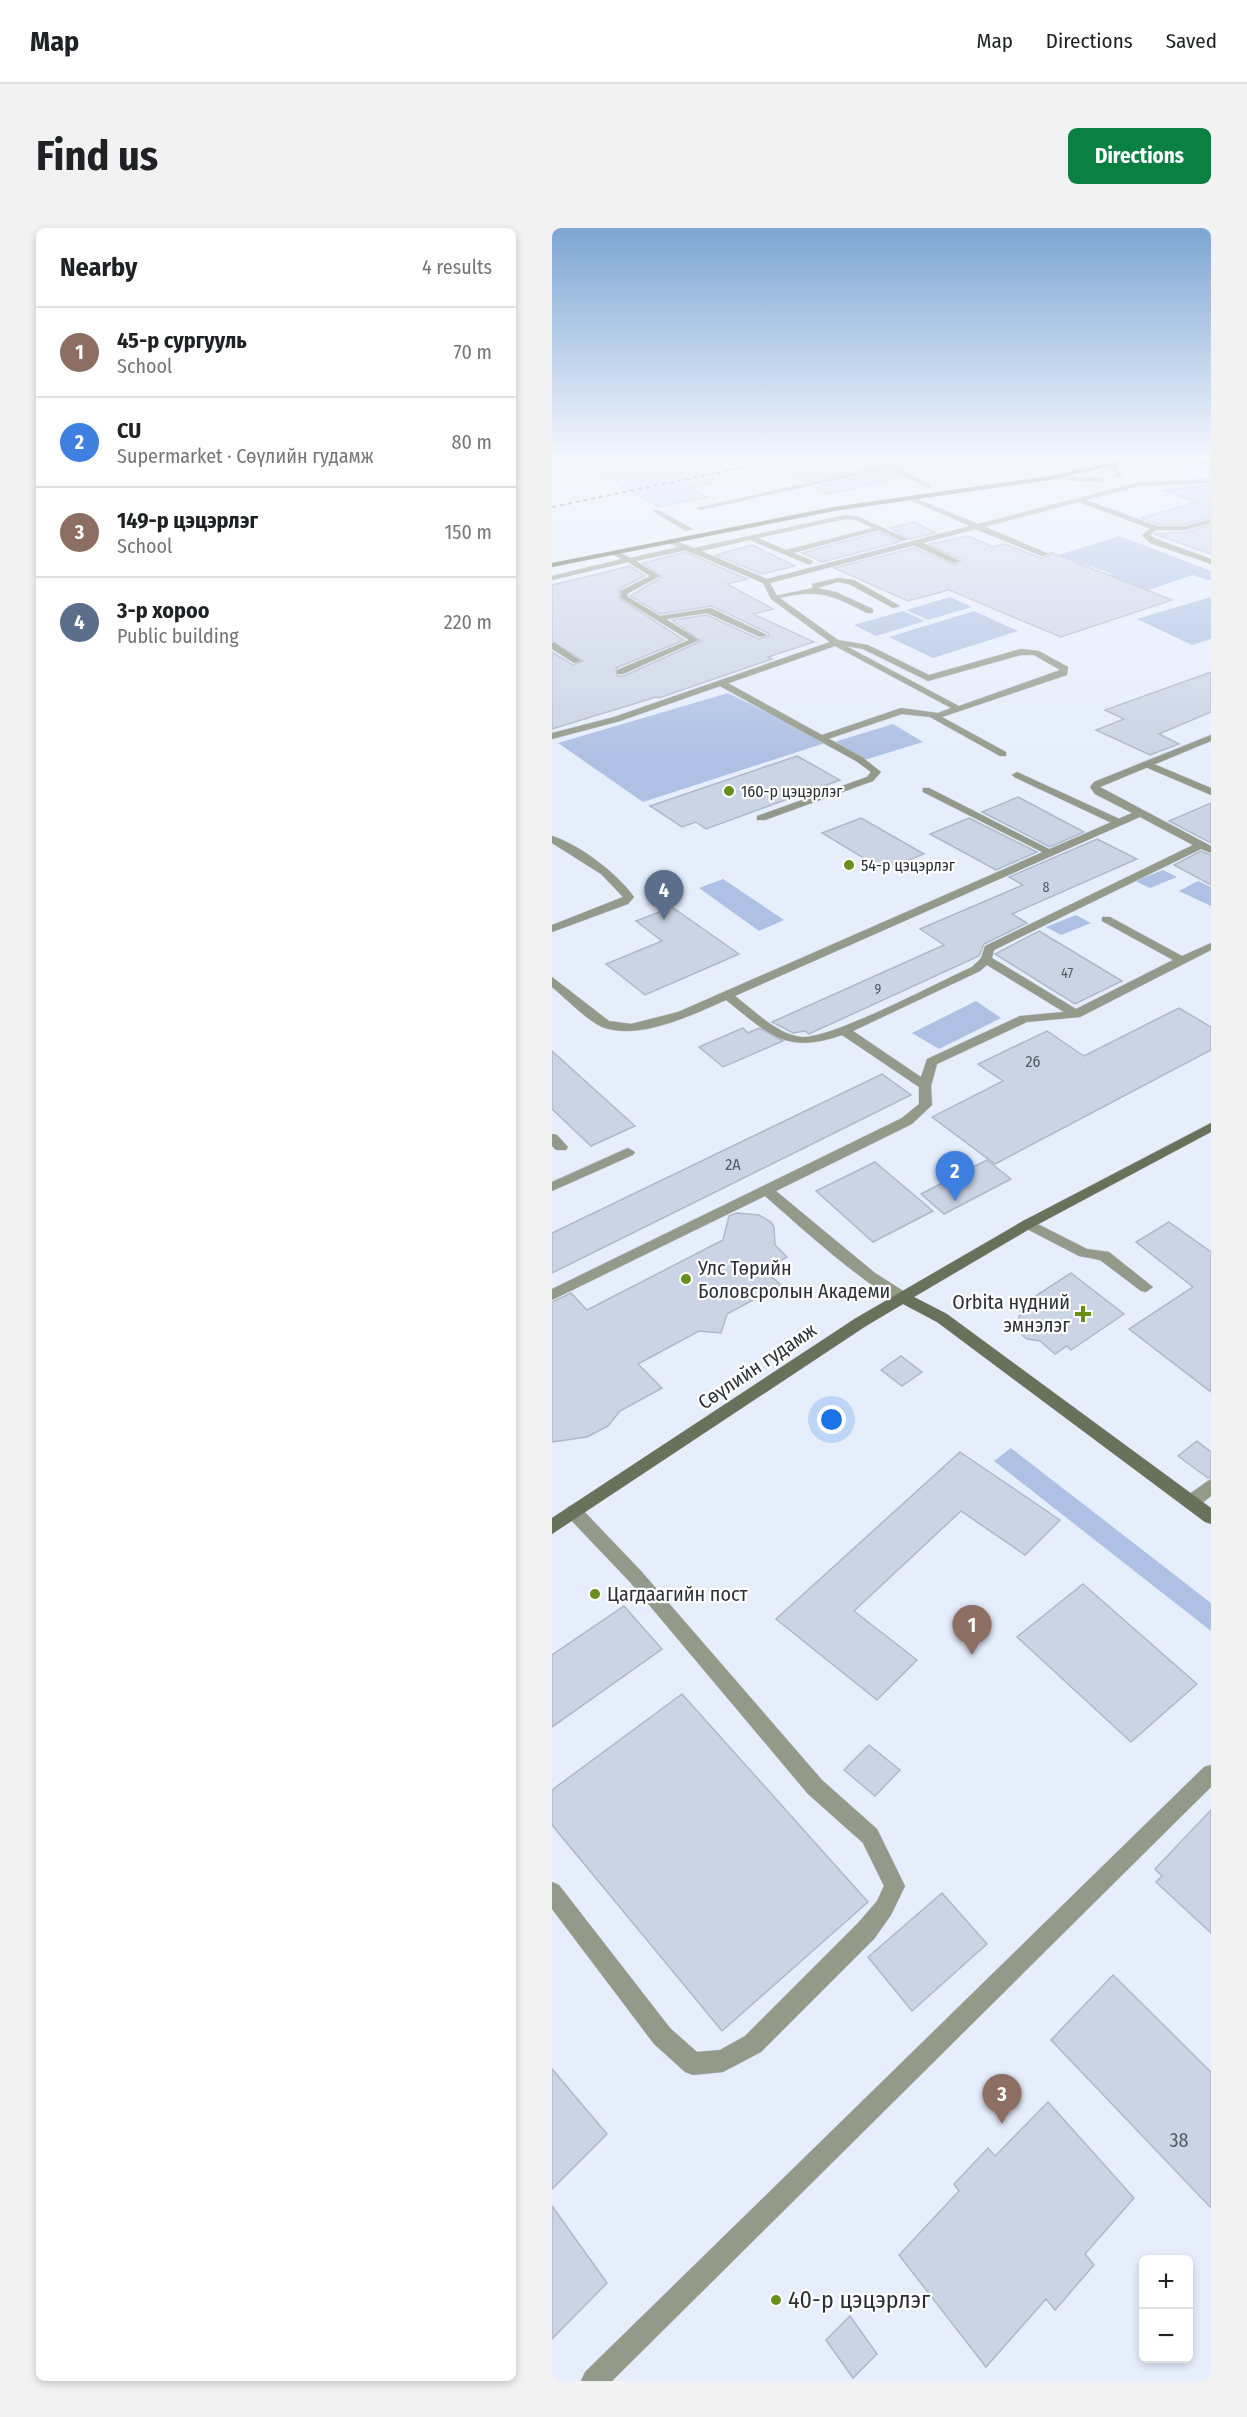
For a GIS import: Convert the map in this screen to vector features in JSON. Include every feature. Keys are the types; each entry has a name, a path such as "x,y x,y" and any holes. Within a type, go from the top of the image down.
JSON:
{"main road":[{"path":"552,565 584,558"},
{"name":"Сөүлийн гудамж","path":"552,1527 861,1322 1028,1224 1211,1127"},
{"path":"903,1298 942,1318 1211,1517"}],"street":[{"path":"620,672 691,644 695,640 625,598 623,593 656,576 626,558"},
{"path":"552,578 637,558"},
{"path":"714,558 766,582 774,597 839,642 849,652 957,708"},
{"path":"799,558 810,563"},
{"path":"766,582 856,558"},
{"path":"951,558 957,561"},
{"path":"774,597 838,580 851,582 896,606"},
{"path":"809,588 831,592 870,611"},
{"path":"660,618 708,610 763,635"},
{"path":"552,736 617,719 839,642 865,647 928,678 1021,652 1036,653 1065,669 1059,676 937,715 901,711 822,738"},
{"path":"552,645 577,662"},
{"path":"721,683 822,738 876,772 870,779 760,818"},
{"path":"937,715 934,717 1003,754"},
{"path":"1206,848 1098,792 1095,787 1097,784 1211,738"},
{"path":"1146,764 1211,792"},
{"path":"1017,775 1120,823"},
{"path":"926,790 1052,853"},
{"path":"552,981 605,1024 631,1028 682,1015 1141,813"},
{"path":"552,839 587,861 624,889 629,897 624,902 552,929"},
{"path":"728,996 783,1036 797,1040 812,1040 844,1030 976,969 986,959 989,948 1206,848"},
{"path":"1106,919 1183,961"},
{"path":"552,1295 907,1121 926,1105 926,1086 931,1062 1024,1019 1076,1014 1211,946"},
{"path":"986,959 1076,1014"},
{"path":"844,1030 926,1086"},
{"path":"552,1186 628,1152"},
{"path":"766,1190 870,1277 903,1298"},
{"path":"1028,1224 1076,1249 1104,1256 1146,1287"},
{"path":"1191,1502 1211,1486"},
{"path":"552,1892 662,2036 693,2064 723,2061 753,2044 866,1931 884,1908 895,1886 870,1836 815,1787 635,1576 574,1512"},
{"path":"594,2381 1211,1774"}],"shaded area":[{"path":"1047,558 1178,558 1211,571 1211,581 1193,575 1107,604 1069,590 1112,574 1084,564 971,598 948,589"},
{"path":"950,597 972,607 928,620 906,610"},
{"path":"1211,597 1211,639 1192,645 1137,619"},
{"path":"903,611 925,621 876,636 854,625"},
{"path":"974,611 1018,631 933,658 889,637"},
{"path":"728,693 828,742 643,802 558,743"},
{"path":"893,724 923,742 861,761 831,743"},
{"path":"1163,870 1177,877 1150,888 1135,881"},
{"path":"723,879 784,920 759,931 699,888"},
{"path":"1198,881 1211,887 1211,906 1179,891"},
{"path":"1076,915 1091,923 1061,935 1046,927"},
{"path":"976,1001 1001,1018 939,1049 912,1033"},
{"path":"1011,1448 1211,1603 1211,1631 994,1461"}],"building":[{"path":"661,558 701,558 747,579 727,584 773,609 753,614 814,642 659,698 552,729 552,652 573,665 583,661 552,641 552,585 630,566 645,576 619,589 619,598 684,640 616,668 617,676 624,676 701,641 672,620 707,615 759,639 769,636 768,633 712,606 660,614 630,596 662,577 643,563"},
{"path":"724,558 780,558 795,566 762,574"},
{"path":"814,558 836,558 822,562"},
{"path":"872,558 939,558 954,565 962,560 959,558 1066,558 1172,600 1061,637 949,590 908,601 834,568"},
{"path":"1211,672 1211,712 1159,734 1179,744 1150,755 1096,730 1124,719 1105,710"},
{"path":"797,756 840,780 706,829 696,822 682,827 650,806"},
{"path":"1018,797 1084,832 1050,847 982,812"},
{"path":"1211,803 1211,843 1169,821"},
{"path":"861,818 924,854 895,866 892,864 880,868 822,833"},
{"path":"969,818 1037,852 996,870 930,834"},
{"path":"1097,839 1137,859 1012,914 1027,923 984,944 979,956 809,1034 805,1031 793,1033 772,1022 944,945 920,929 1023,885 1009,877"},
{"path":"1201,851 1211,855 1211,885 1174,865"},
{"path":"672,907 739,954 645,995 606,964 662,941 636,921"},
{"path":"1039,931 1122,981 1075,1004 995,954"},
{"path":"1179,1008 1211,1027 1211,1050 995,1164 932,1117 1003,1081 978,1064 1047,1031 1084,1056"},
{"path":"743,1028 748,1033 759,1028 783,1041 723,1067 699,1047"},
{"path":"552,1051 635,1126 591,1146 552,1109"},
{"path":"882,1074 911,1095 552,1273 552,1233"},
{"path":"987,1160 1011,1179 944,1214 921,1194"},
{"path":"875,1162 933,1211 873,1242 816,1191"},
{"path":"736,1213 759,1215 771,1222 774,1227 775,1245 787,1257 764,1270 781,1285 727,1314 721,1333 699,1331 638,1364 662,1388 620,1411 608,1426 587,1437 552,1442 552,1302 571,1293 587,1310 723,1240 729,1216"},
{"path":"1169,1222 1211,1252 1211,1392 1129,1329 1193,1287 1136,1242"},
{"path":"1071,1273 1124,1314 1071,1350 1067,1346 1055,1354 1040,1341 1027,1339 1022,1335 1019,1316 1023,1314 1017,1308"},
{"path":"901,1356 922,1372 902,1386 881,1370"},
{"path":"1197,1441 1211,1452 1211,1477 1208,1478 1178,1456"},
{"path":"960,1452 1060,1520 1025,1555 961,1511 854,1611 917,1660 877,1700 776,1619"},
{"path":"1083,1584 1197,1684 1131,1742 1017,1637"},
{"path":"624,1606 662,1649 552,1727 552,1655"},
{"path":"682,1694 868,1902 722,2031 552,1825 552,1790"},
{"path":"869,1745 900,1770 875,1796 844,1770"},
{"path":"1211,1810 1211,1933 1156,1882 1162,1876 1155,1869"},
{"path":"942,1893 987,1944 912,2011 868,1957"},
{"path":"1113,1975 1211,2072 1211,2208 1051,2040"},
{"path":"552,2069 607,2134 552,2189"},
{"path":"1048,2102 1134,2198 1085,2254 1094,2265 1055,2310 1046,2299 986,2367 899,2255 959,2191 954,2184 988,2148 995,2156"},
{"path":"552,2206 607,2283 552,2339"},
{"path":"850,2316 877,2354 853,2378 826,2340"}],"place":[{"name":"160-р цэцэрлэг","path":"729,791"},
{"name":"54-р цэцэрлэг","path":"849,865"},
{"name":"3-р хороо","path":"664,920"},
{"name":"CU","path":"955,1201"},
{"name":"Улс Төрийн Боловсролын Академи","path":"686,1279"},
{"name":"Orbita нүдний эмнэлэг","path":"1083,1314"},
{"name":"Цагдаагийн пост","path":"595,1594"},
{"name":"45-р сургууль","path":"972,1655"},
{"name":"149-р цэцэрлэг","path":"1002,2124"},
{"name":"40-р цэцэрлэг","path":"776,2300"}]}
